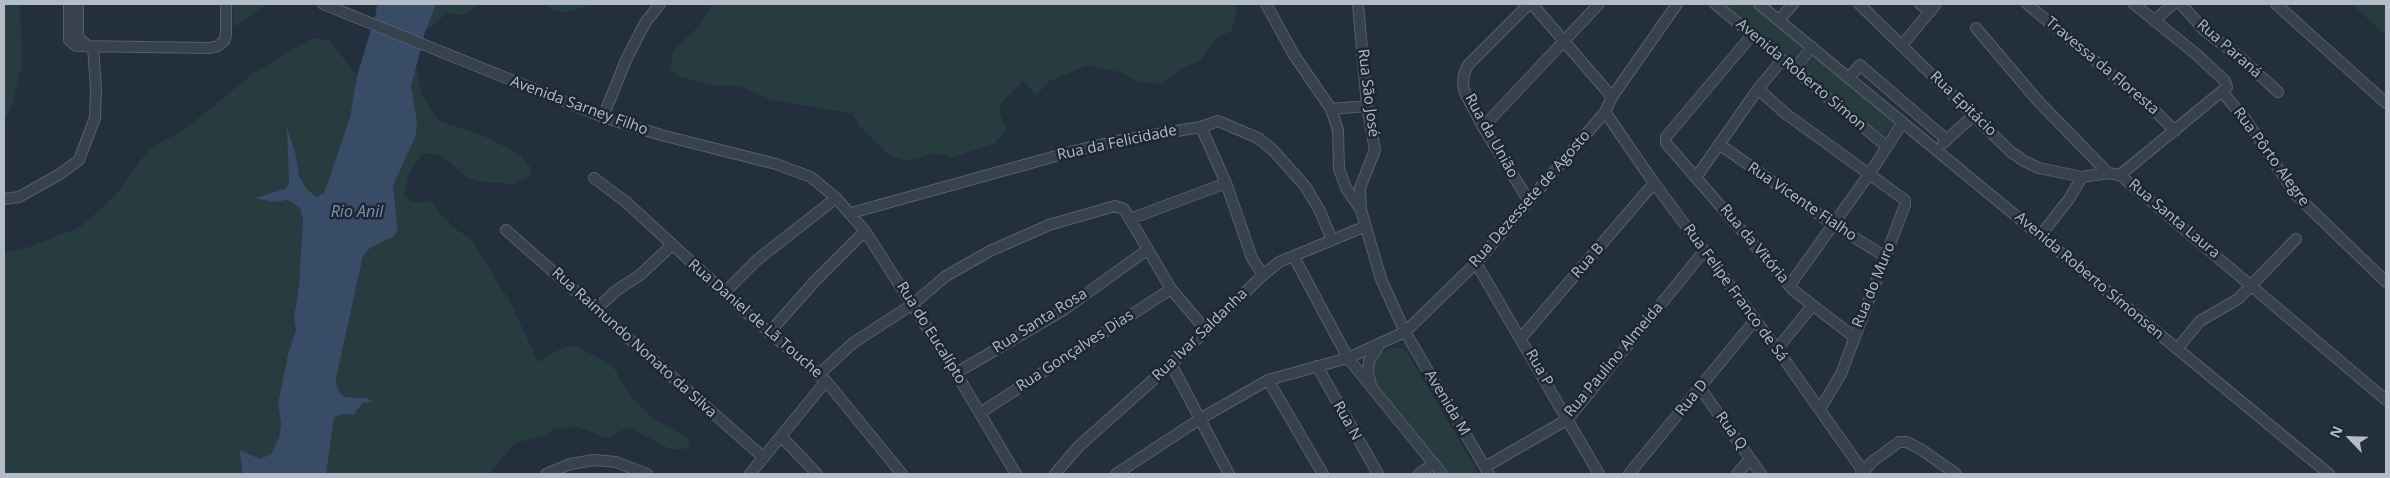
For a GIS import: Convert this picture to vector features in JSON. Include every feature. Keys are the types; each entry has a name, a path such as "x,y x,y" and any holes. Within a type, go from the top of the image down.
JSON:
{"street":[{"path":"69,4 69,40 76,46 210,48 218,46 224,41 226,35 226,4"},
{"path":"4,199 19,197 60,174 78,160 95,118 96,88 91,47 78,38 78,4"},
{"path":"210,48 219,36 219,4"},
{"name":"Avenida Sarney Filho","path":"323,4 603,117 660,135 799,171 811,177 836,198"},
{"path":"603,117 626,60 645,23 660,4"},
{"path":"1266,4 1294,55 1331,109 1338,130 1338,169 1346,188 1361,210"},
{"name":"Rua São José","path":"1358,4 1367,106 1375,150 1360,188 1361,210"},
{"path":"1530,4 1612,97"},
{"name":"Rua da União","path":"1529,201 1483,127 1465,93 1464,74 1468,65 1530,4"},
{"path":"1483,127 1599,4"},
{"name":"Rua Dezessete de Agosto","path":"1116,474 1200,419 1268,380 1348,358 1405,332 1476,264 1605,112 1612,97 1677,4"},
{"name":"Avenida Roberto Simon","path":"1715,4 1886,146"},
{"name":"Avenida Roberto Símonsen","path":"1759,4 2329,474"},
{"path":"1779,20 1793,4"},
{"name":"Rua Epitácio","path":"1859,4 2024,161 2039,168 2082,177"},
{"path":"1903,44 1933,8 1920,4"},
{"name":"Travessa da Floresta","path":"2027,4 2153,109 2175,130"},
{"path":"2120,175 2227,88 2225,81 2196,54 2134,4"},
{"path":"2154,21 2173,4"},
{"name":"Rua Paraná","path":"2181,4 2205,31 2242,59 2278,92"},
{"path":"2276,4 2386,103"},
{"path":"1976,28 2038,101 2108,173"},
{"name":"Rua da Vitória","path":"1752,35 1665,140 1790,286 1812,306 1854,337"},
{"path":"1794,69 1812,47"},
{"path":"1696,176 1758,89 1782,60"},
{"path":"1849,78 1860,65 1947,140"},
{"path":"1758,89 1808,130 1870,173"},
{"name":"Rua Pôrto Alegre","path":"2222,92 2246,120 2296,196 2386,282"},
{"path":"1886,108 1896,96"},
{"path":"1331,109 1367,106"},
{"name":"Rua Felipe Franco de Sá","path":"1605,112 1654,183 1820,410 1863,473"},
{"path":"1936,150 1974,115"},
{"name":"Rua da Felicidade","path":"851,213 1074,151 1121,140 1201,127 1218,121 1258,138 1273,150 1305,186 1320,211 1332,240"},
{"path":"1790,286 1870,173 1902,122"},
{"path":"1201,127 1226,183 1252,258 1263,275"},
{"name":"Rua Vicente Fialho","path":"1718,144 1834,225 1886,257"},
{"name":"Rua do Muro","path":"1820,410 1841,374 1886,257 1905,200 1870,173"},
{"name":"Rua Santa Laura","path":"2082,177 2108,173 2120,175 2253,285 2386,400"},
{"path":"2040,236 2069,200 2082,177"},
{"name":"Rua Daniel de Lã Touche","path":"594,178 626,202 724,293 822,378 902,474"},
{"path":"1130,219 1226,183"},
{"name":"Rua B","path":"1521,338 1654,183"},
{"path":"724,293 756,260 836,198"},
{"name":"Rua do Eucalípto","path":"836,198 865,231 914,304 1016,474"},
{"path":"750,474 781,436 822,378 853,343 914,304 946,276 990,251 1049,224 1115,206 1124,209 1146,250 1171,289 1206,330"},
{"name":"Avenida M","path":"1361,210 1382,278 1405,332 1487,470"},
{"name":"Rua Ivar Saldanha","path":"1055,474 1079,446 1171,364 1263,275 1280,262 1294,258 1366,226"},
{"name":"Rua Raimundo Nonato da Silva","path":"506,230 763,458"},
{"path":"769,333 815,281 865,231"},
{"path":"2177,349 2200,322 2238,298 2253,285 2296,239"},
{"path":"596,309 617,290 640,274 672,245"},
{"name":"Rua Santa Rosa","path":"956,372 1065,309 1146,250"},
{"name":"Rua Paulino Almeida","path":"1487,470 1568,419 1704,251"},
{"path":"1294,258 1338,343 1348,358 1442,474"},
{"name":"Rua P","path":"1476,264 1599,474"},
{"name":"Rua Gonçalves Dias","path":"980,413 1171,289"},
{"path":"1776,349 1812,306"},
{"name":"Rua D","path":"1629,474 1755,320"},
{"path":"1373,388 1368,373 1369,361 1374,350 1384,342 1401,342 1418,354"},
{"path":"1171,364 1229,474"},
{"name":"Rua N","path":"1317,366 1373,473"},
{"path":"1268,380 1324,474"},
{"name":"Rua Q","path":"1700,388 1761,474"},
{"path":"781,436 817,474"},
{"path":"1863,473 1892,445 1907,442 1922,450 1956,474"},
{"path":"1737,474 1750,459"},
{"path":"546,474 570,464 594,460 616,462 647,474"},
{"path":"1419,474 1434,463"}],"green space":[{"path":"4,4 20,4 22,64 13,102 4,123"},
{"path":"233,4 267,4 233,27"},
{"path":"436,4 478,4 474,9 461,15 447,13 425,32"},
{"path":"543,4 595,4 567,12 555,11"},
{"path":"712,4 1233,4 1237,10 1231,31 1215,39 1200,61 1180,69 1162,84 1139,82 1123,73 1088,65 1049,81 1036,96 1024,81 1001,103 1000,115 1007,129 995,143 952,158 936,153 907,161 890,155 861,128 853,114 769,99 740,86 713,85 681,77 670,70 673,51 701,24"},
{"path":"1723,4 1751,4 1803,46 1791,61"},
{"path":"2352,4 2386,4 2386,36"},
{"path":"312,38 329,40 357,76 350,117 324,193 316,197 306,188 299,176 296,156 288,130 289,184 285,189 257,198 273,202 288,200 300,208 303,220 299,286 294,317 296,330 288,354 278,404 281,424 279,438 271,454 260,459 239,451 243,474 4,474 4,253 29,247 80,227 115,196 149,149 185,129 254,73"},
{"path":"1814,55 1895,122 1884,137 1802,69"},
{"path":"416,67 422,96 438,120 483,136 519,154 532,169 531,175 515,184 482,182 467,177 442,156 428,153 420,156 409,174 404,193 411,201 423,203 431,201 439,213 449,221 450,226 470,238 498,285 508,297 538,362 564,347 576,346 612,365 630,395 652,418 688,438 690,445 685,449 670,449 631,428 620,431 611,438 606,438 578,427 556,428 543,436 515,443 489,474 326,474 334,417 342,414 348,416 358,411 363,402 372,402 357,397 345,397 340,393 336,384 337,374 363,256 370,248 393,237 398,231 393,186 417,121 411,87"},
{"path":"1392,347 1401,348 1408,354 1479,474 1446,474 1375,381 1371,364 1377,354"}],"water":[{"name":"Rio Anil","path":"377,4 436,4 425,32 411,87 417,121 416,135 393,186 398,231 393,237 370,248 363,256 337,374 336,384 340,393 345,397 366,398 373,402 363,402 354,415 342,414 334,417 326,474 243,474 239,450 260,459 271,454 279,438 281,424 278,404 288,354 296,330 294,317 299,286 303,220 300,208 288,200 273,202 255,198 285,189 289,184 287,127 296,156 299,176 306,188 316,197 324,193 350,117 357,76"}]}
